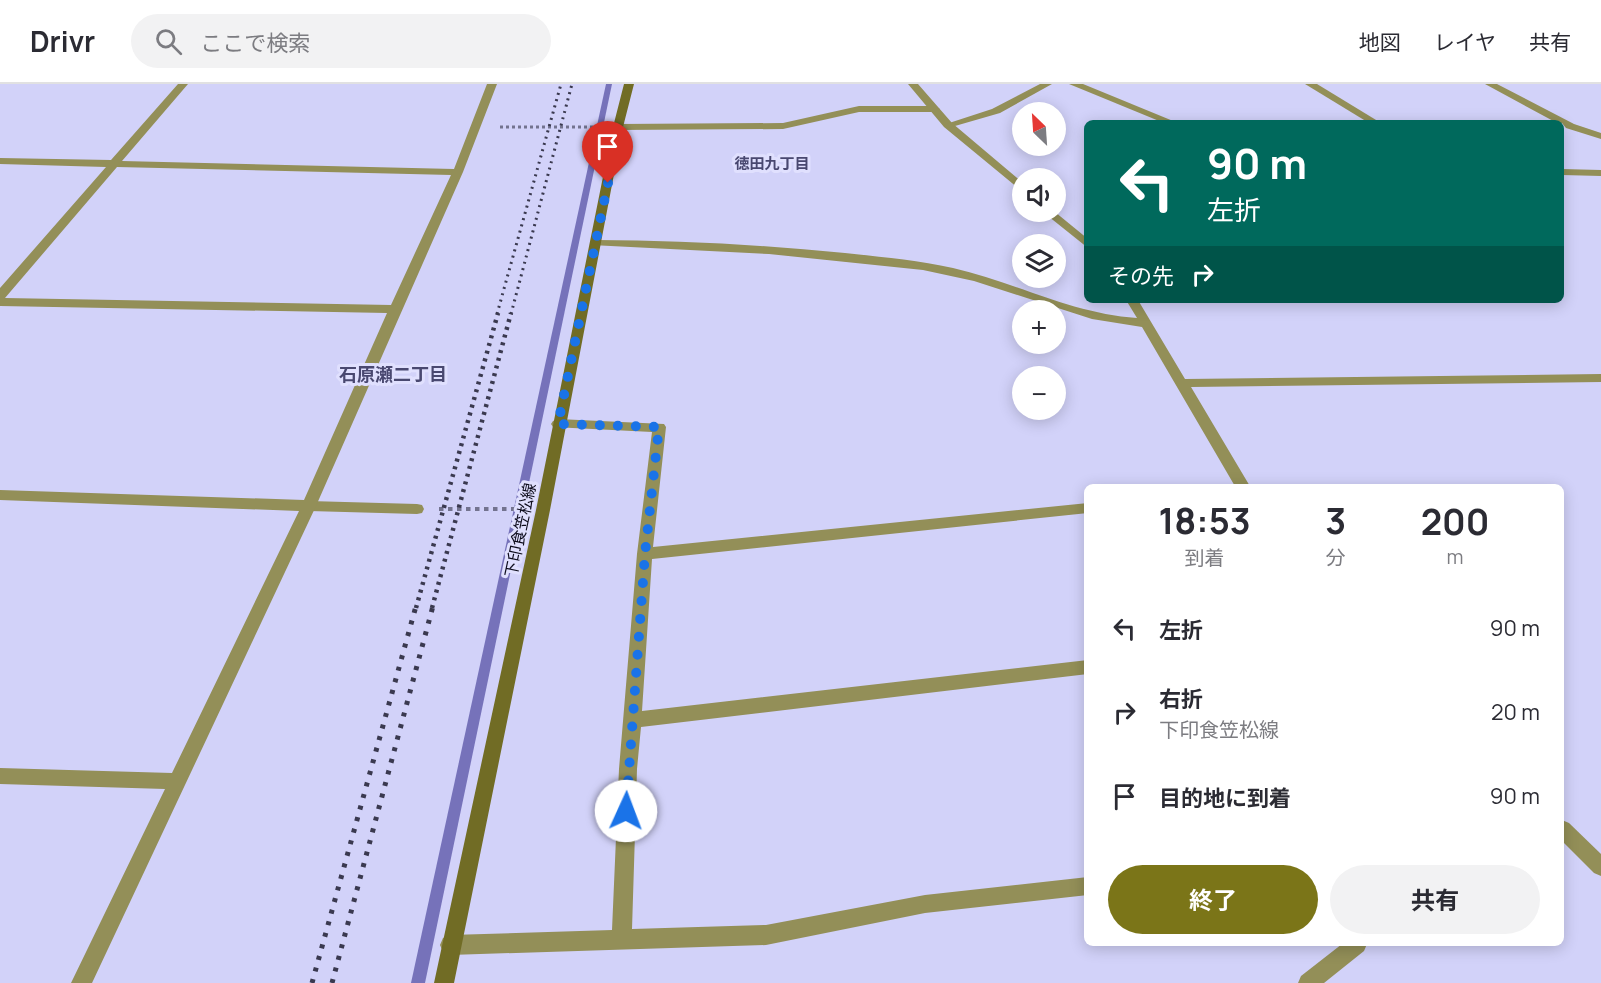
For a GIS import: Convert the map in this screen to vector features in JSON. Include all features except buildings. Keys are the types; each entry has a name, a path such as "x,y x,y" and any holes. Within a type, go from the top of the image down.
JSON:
{"main road":[{"name":"下印食笠松線","path":"444,983 450,945 543,510 558,424 618,127 629,84"}],"street":[{"path":"0,296 183,84"},
{"path":"81,983 309,506 395,309 459,172 492,84"},
{"path":"913,84 948,125 1012,180"},
{"path":"948,125 996,111 1047,84"},
{"path":"1074,84 1165,120"},
{"path":"1310,84 1371,120"},
{"path":"1490,84 1559,120"},
{"path":"618,127 783,126 859,109 934,109"},
{"path":"1564,123 1601,136"},
{"path":"0,161 459,172"},
{"path":"1564,172 1601,173"},
{"path":"1061,222 1084,242"},
{"path":"595,243 681,243 737,246 883,261 952,272 995,284 1063,309 1125,323 1146,324"},
{"path":"0,302 395,309"},
{"path":"1134,303 1242,484"},
{"path":"1183,383 1601,378"},
{"path":"558,424 659,427 645,554 628,769 622,938"},
{"path":"0,495 417,508"},
{"path":"645,554 1084,508"},
{"path":"633,720 1084,667"},
{"path":"0,776 179,782"},
{"path":"1564,831 1601,867"},
{"path":"450,945 766,935 925,904 1084,886"},
{"path":"1308,983 1354,946"}],"path":[{"path":"475,128 618,127"},
{"path":"417,508 543,510"}],"waterway":[{"path":"418,983 609,84"}],"railway":[{"path":"497,314 561,84"},
{"path":"511,314 572,84"},
{"path":"416,608 498,313"},
{"path":"432,608 511,313"},
{"path":"312,983 416,606"},
{"path":"332,983 433,606"}],"district":[{"name":"徳田九丁目","path":"772,163"},
{"name":"石原瀬二丁目","path":"393,374"}],"route":[{"path":"608,183 558,424 659,427 645,554 626,811"}]}
